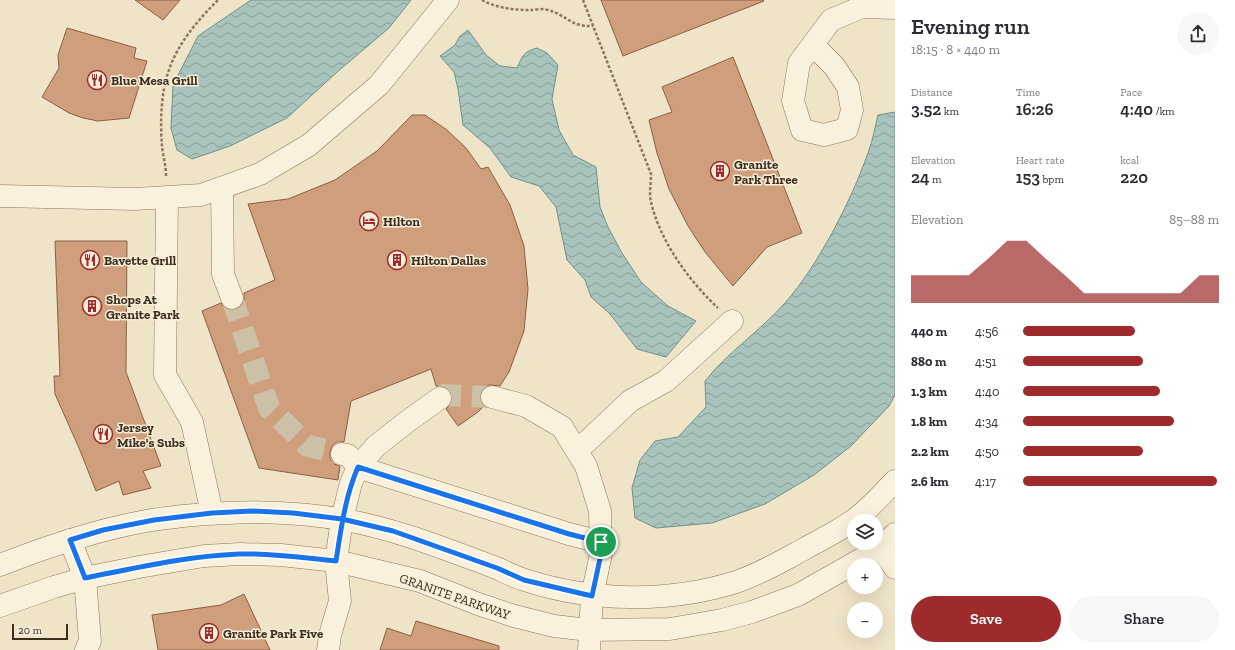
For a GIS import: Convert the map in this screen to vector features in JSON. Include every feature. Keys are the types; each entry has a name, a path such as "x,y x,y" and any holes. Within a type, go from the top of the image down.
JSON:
{"street":[{"path":"0,196 135,199 167,198 201,195 260,174 309,145 379,85 448,0"},
{"path":"813,45 831,20 862,7 895,8"},
{"path":"222,188 223,274 232,298"},
{"path":"167,198 165,375 192,422 212,513"},
{"path":"577,451 630,401 666,381 732,321"},
{"path":"492,397 526,406 562,427 586,466 600,511 601,542 601,554 592,596 589,640"},
{"path":"350,460 376,446 440,398"},
{"path":"350,460 569,534 601,542"},
{"path":"328,650 330,635 340,601 336,561 342,519 351,483 350,460"},
{"path":"865,514 895,481"},
{"path":"0,565 70,540 103,530 144,521 212,513 252,511 293,513 342,519 393,531 497,568 524,580 592,596 630,597 668,595 717,587 737,582 761,572 847,526"},
{"path":"70,540 85,578 90,641 86,650"},
{"path":"884,541 895,568"},
{"name":"GRANITE PARKWAY","path":"0,606 85,578 204,556 240,554 281,555 336,561 420,581 478,604 514,616 554,626 589,640 670,629 722,620 752,612 798,594 884,541"}],"path":[{"path":"167,198 166,166 162,146 162,114 164,89 168,70 188,34 218,0"},
{"path":"482,0 515,10 546,9 558,13 570,22 582,26 593,26"},
{"path":"583,0 651,174 650,201 664,236 678,262 709,299 732,321"}],"water":[{"path":"251,0 411,0 389,28 336,73 287,118 230,146 192,159 177,150 171,128 173,85 198,36"},
{"path":"468,30 486,55 500,66 517,68 526,53 537,48 547,53 558,65 552,99 559,130 573,155 596,167 600,207 608,227 622,253 641,282 668,306 696,321 666,357 637,349 610,314 591,297 585,280 567,260 556,207 539,186 511,177 490,148 463,125 454,72 440,56 455,45 460,36"},
{"path":"895,112 895,395 889,406 851,446 814,475 765,504 712,523 656,528 635,518 632,488 640,460 655,441 678,437 706,407 705,381 714,370 785,303 798,287 822,251 853,191 870,148 878,115"}],"building":[{"path":"135,0 180,0 163,20"},
{"path":"601,0 763,0 764,1 623,56"},
{"name":"Blue Mesa Grill","path":"67,28 136,48 134,58 147,61 129,118 98,121 83,118 69,113 42,97 59,68 58,55"},
{"name":"Granite Park Three","path":"733,57 802,233 767,247 733,286 705,252 688,226 669,189 657,153 649,120 672,112 662,87"},
{"name":"Hilton Dallas","path":"412,115 425,115 447,130 466,148 481,169 488,167 510,205 524,246 528,289 524,331 509,372 500,386 489,385 483,388 480,393 480,400 484,406 458,426 446,409 452,403 450,391 445,386 436,386 431,369 351,401 344,442 337,442 332,446 330,452 330,459 334,464 340,466 338,480 259,468 202,311 221,303 224,307 230,310 237,310 244,300 244,293 275,280 248,204 288,199 335,180 377,151"},
{"name":"Shops At Granite Park","path":"55,241 127,241 126,372 161,466 143,471 151,488 123,495 119,481 96,491 55,394 54,376 60,376"},
{"name":"Granite Park Five","path":"244,594 270,650 158,650 152,615 221,605"},
{"path":"416,621 499,646 499,650 380,650 387,628 411,636"}],"tunnel":[{"path":"232,298 269,408 308,446 342,454"},
{"path":"440,398 444,395 492,397"}],"place":[{"name":"Blue Mesa Grill","path":"97,80"},
{"name":"Granite Park Three","path":"720,171"},
{"name":"Hilton","path":"369,221"},
{"name":"Bavette Grill","path":"90,260"},
{"name":"Hilton Dallas","path":"397,260"},
{"name":"Shops At Granite Park","path":"92,306"},
{"name":"Jersey Mike's Subs","path":"103,434"},
{"name":"Granite Park Five","path":"209,633"}],"route":[{"path":"601,542 569,534 358,467 351,483 342,519 336,561 281,555 240,554 204,556 85,578 70,540 103,530 144,521 212,513 252,511 293,513 342,519 393,531 497,568 524,580 592,596 601,554 601,542"}]}
